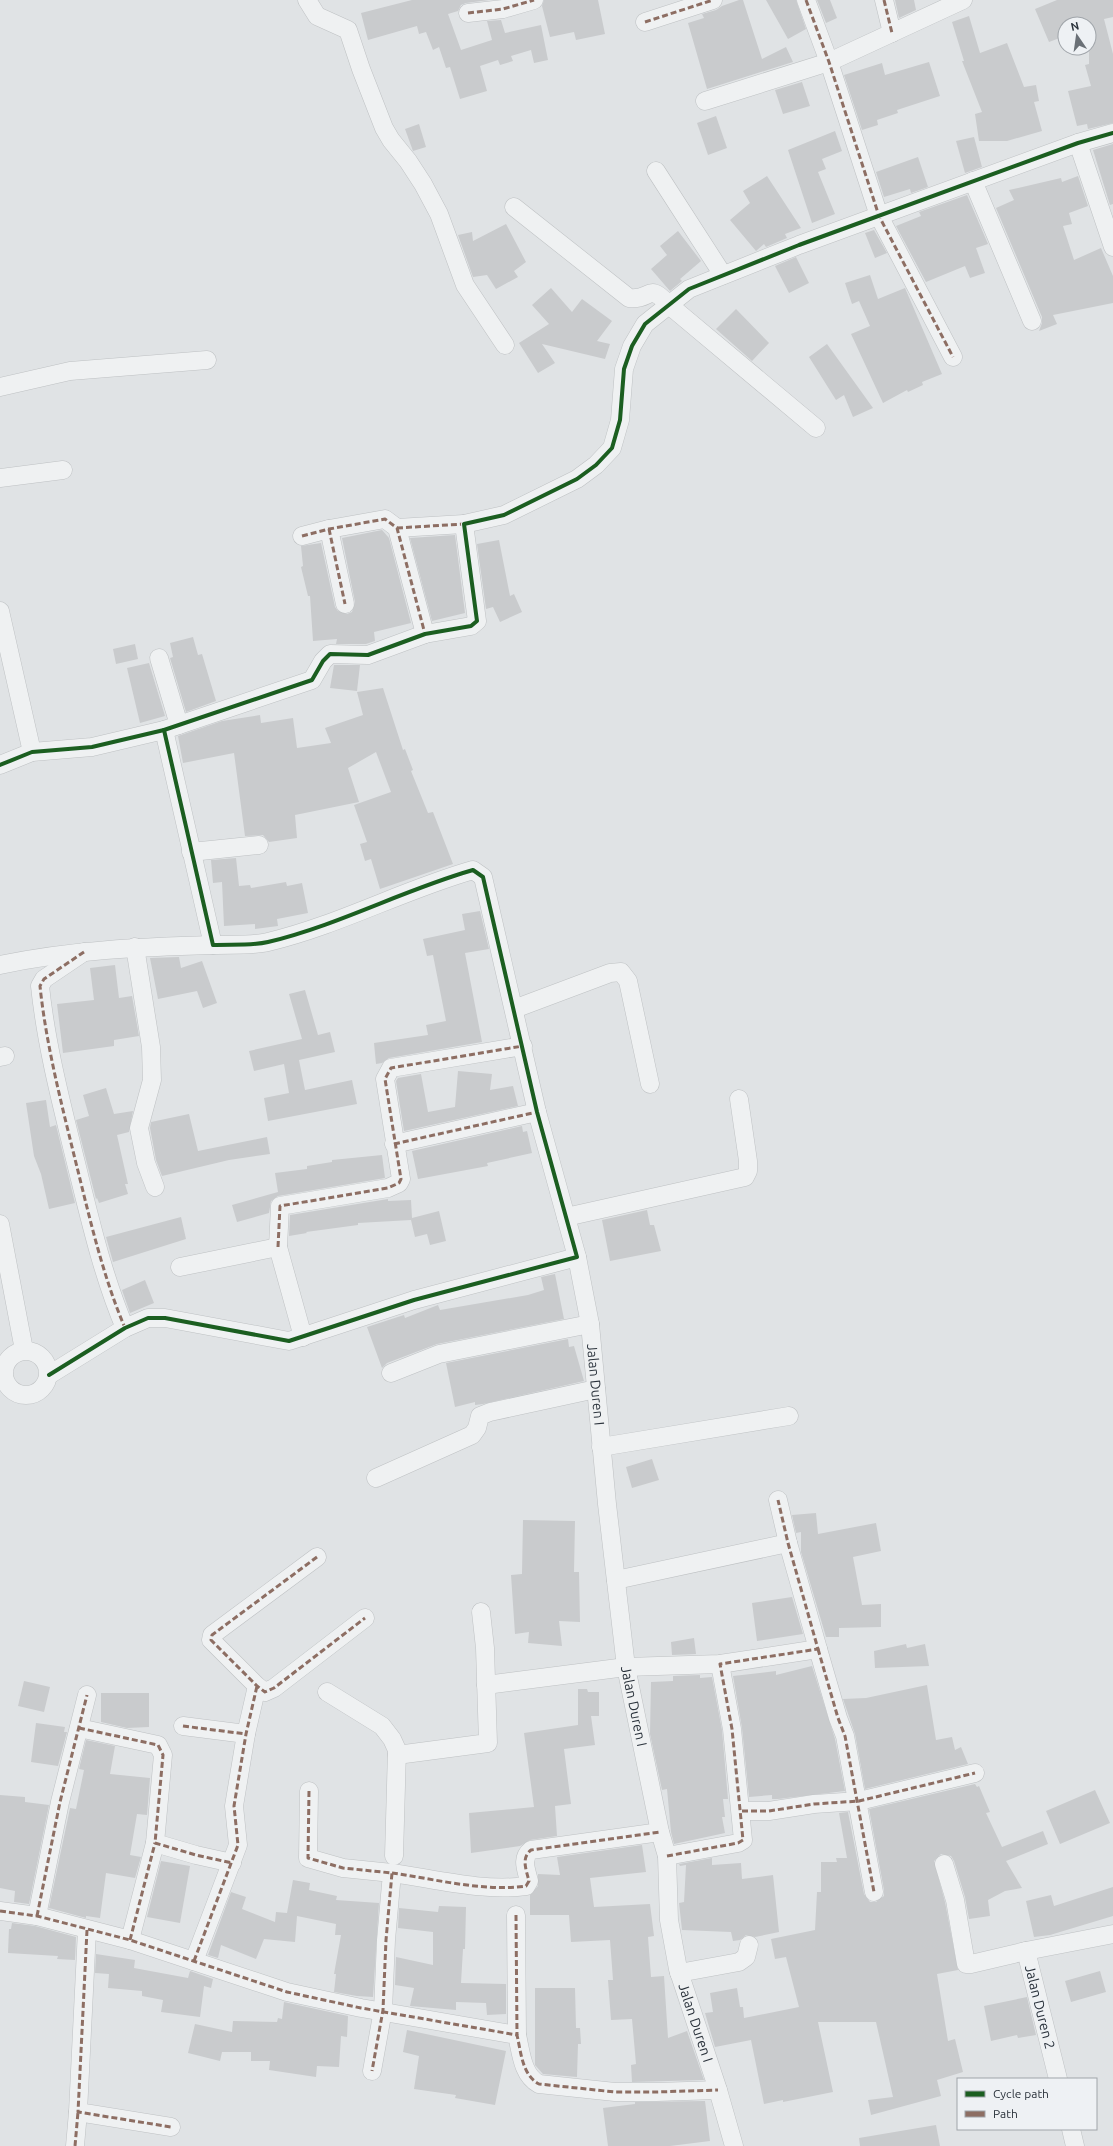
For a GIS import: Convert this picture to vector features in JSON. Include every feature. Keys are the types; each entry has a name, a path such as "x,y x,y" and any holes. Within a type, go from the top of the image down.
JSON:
{"street":[{"path":"307,0 317,16 348,30 360,69 384,128 423,184 439,214 465,285 505,345"},
{"path":"468,14 503,9 534,0"},
{"path":"645,22 713,0"},
{"path":"806,0 829,62 879,216 953,357"},
{"path":"884,0 892,33"},
{"path":"705,101 829,62 963,0"},
{"path":"302,536 329,529 385,519 398,528 464,524 504,515 553,491 577,479 596,465 612,448 620,420 624,369 632,346 645,324 689,289 973,181 1078,143 1113,133"},
{"path":"1078,143 1113,247"},
{"path":"656,171 724,275"},
{"path":"973,181 1032,321"},
{"path":"514,207 629,298 637,299 651,292 659,294 669,305 816,428"},
{"path":"0,387 70,371 207,360"},
{"path":"0,478 63,470"},
{"path":"0,765 32,752 92,747 172,727 312,680 323,661 330,654 340,653 357,656 368,655 425,634 464,628 477,621 464,524"},
{"path":"398,528 425,634"},
{"path":"329,529 346,604"},
{"path":"0,611 32,752"},
{"path":"0,965 36,958 135,947 213,945 191,852 172,727 159,658"},
{"path":"191,852 259,845"},
{"name":"Jalan Duren I","path":"213,945 273,941 330,924 440,880 473,870 483,877 537,1112 577,1257 590,1324 601,1448 626,1667 660,1832 667,1856 669,1920 679,1973 718,2090 734,2146"},
{"path":"135,947 151,1047 152,1080 139,1128 146,1163 155,1187"},
{"path":"84,952 44,979 40,986 60,1094 88,1211 115,1305 125,1328"},
{"path":"514,1009 610,973 621,972 628,981 650,1084"},
{"path":"303,1337 278,1247 280,1206 388,1188 399,1183 401,1178 394,1144 385,1079 391,1068 523,1046"},
{"path":"566,1217 744,1177 748,1172 748,1161 739,1099"},
{"path":"394,1144 537,1112"},
{"path":"0,1224 24,1350"},
{"path":"180,1266 278,1247"},
{"path":"49,1375 125,1328 148,1318 165,1318 289,1341 414,1300 577,1257"},
{"path":"391,1373 439,1354 590,1324"},
{"path":"24,1350 37,1353 46,1362 49,1375 46,1383 40,1391 23,1395 11,1389 2,1379 5,1365 12,1355 24,1350"},
{"path":"376,1478 472,1435 477,1428 480,1416 490,1412 596,1389"},
{"path":"601,1448 789,1416"},
{"path":"778,1500 788,1543 818,1649 845,1736 859,1801 874,1892"},
{"path":"616,1580 788,1543"},
{"path":"317,1557 211,1637 211,1640 257,1686 265,1692 274,1688 365,1618"},
{"path":"397,1755 488,1743 481,1612"},
{"path":"486,1685 626,1667 720,1664 818,1649"},
{"path":"667,1856 741,1841 742,1812 732,1728 720,1664"},
{"path":"194,1961 232,1862 238,1838 234,1821 234,1806 246,1734 257,1686"},
{"path":"327,1692 382,1726 392,1739 397,1755 393,1865 386,1940 383,2010 372,2070"},
{"path":"37,1916 60,1802 87,1695"},
{"path":"183,1726 246,1734"},
{"path":"79,1728 158,1745 161,1748 163,1755 154,1843 130,1940"},
{"path":"742,1812 769,1811 814,1804 859,1801 975,1773"},
{"path":"309,1791 308,1858 343,1868 393,1865 476,1885 526,1886 529,1881 524,1860 531,1850 660,1832"},
{"path":"154,1843 196,1855 232,1862"},
{"path":"944,1864 955,1900 966,1964 1026,1951"},
{"path":"0,1911 37,1916 130,1940 287,1992 361,2008 383,2010 433,2021 517,2035"},
{"path":"516,1915 517,2035 526,2072 532,2080 539,2084 615,2092 718,2090"},
{"path":"75,2146 87,1930"},
{"name":"Jalan Duren 2","path":"1058,2078 1026,1951 1113,1934"},
{"path":"679,1973 739,1962 746,1957 749,1945"},
{"path":"78,2112 171,2127"},
{"path":"1071,2130 1075,2146"}],"building":[{"path":"412,0 489,0 466,3 461,5 458,11 448,14 461,50 492,40 487,21 501,20 505,33 541,25 548,60 534,63 531,50 511,56 513,61 500,65 498,60 480,66 487,91 460,99 450,67 446,68 439,47 433,50 426,32 419,34 417,26 368,40 361,13"},
{"path":"544,0 598,0 605,34 576,40 574,32 550,37 542,6"},
{"path":"743,0 762,59 786,47 793,62 707,89 688,23 704,18 702,14 716,10 722,6"},
{"path":"766,0 796,0 806,29 788,39"},
{"path":"817,0 830,0 837,18 826,23"},
{"path":"895,0 914,0 916,10 899,18"},
{"path":"1057,0 1113,0 1113,17 1104,19 1113,54 1113,123 1088,129 1087,124 1077,126 1068,91 1091,86 1085,65 1089,64 1089,56 1097,56 1097,16 1057,16 1057,39 1049,42 1035,9"},
{"path":"969,16 980,53 1007,43 1024,87 1036,85 1039,101 1034,102 1042,131 1007,141 979,141 975,114 982,112 962,61 964,61 952,22"},
{"path":"929,62 940,96 897,110 898,113 877,120 878,125 862,130 844,75 882,63 885,75"},
{"path":"802,82 810,106 783,114 775,90"},
{"path":"716,116 727,148 708,155 697,123"},
{"path":"419,124 426,147 413,151 405,129"},
{"path":"835,131 842,151 822,159 826,169 818,172 835,214 812,223 788,150"},
{"path":"974,137 982,167 965,173 956,141"},
{"path":"1113,144 1113,204 1110,205 1093,150"},
{"path":"918,157 928,187 911,193 910,189 884,197 876,172"},
{"path":"767,176 801,228 785,234 787,238 766,247 764,244 756,251 730,220 750,203 743,191"},
{"path":"1078,176 1088,206 1069,213 1072,224 1063,226 1074,260 1101,248 1113,276 1113,303 1053,315 1057,324 1039,331 1042,323 1042,317 996,208 1014,200 1009,190 1061,178 1062,182"},
{"path":"967,195 988,244 976,248 985,273 970,278 965,266 926,282 896,226 921,216 919,212"},
{"path":"506,224 526,262 514,271 518,277 496,289 487,275 473,277 458,235 472,232 473,241"},
{"path":"874,230 887,253 875,258 865,233"},
{"path":"678,231 701,261 680,279 682,281 670,291 651,269 667,255 660,246"},
{"path":"796,257 809,283 789,293 775,266"},
{"path":"870,275 878,299 905,288 942,374 922,382 923,385 908,392 907,390 883,403 851,334 870,326 859,301 852,304 845,283"},
{"path":"551,288 572,312 582,299 612,321 597,341 610,344 605,359 542,344 555,363 538,373 519,343 549,324 532,305"},
{"path":"736,309 769,343 752,361 716,329"},
{"path":"827,344 873,408 853,417 844,395 836,400 809,357"},
{"path":"382,530 389,538 411,623 374,632 375,641 366,644 336,644 337,639 313,641 310,596 308,596 301,567 303,566 301,546 321,543 335,607 338,611 347,614 352,612 355,602 342,538"},
{"path":"455,535 465,613 432,621 410,538"},
{"path":"499,540 510,596 514,594 522,612 500,622 493,607 486,609 477,544"},
{"path":"193,637 198,655 202,654 216,701 186,712 170,658 173,657 170,643"},
{"path":"135,644 138,659 116,664 113,649"},
{"path":"149,663 165,716 140,723 127,668"},
{"path":"334,665 360,665 357,691 330,688"},
{"path":"383,688 403,750 405,749 413,770 411,771 428,813 433,812 453,864 380,889 371,859 365,861 360,844 367,842 354,805 391,792 376,752 348,768 359,802 295,815 297,838 269,842 263,835 245,836 234,753 183,763 178,736 222,721 260,715 261,723 293,718 297,748 331,743 325,728 363,715 357,692"},
{"path":"236,858 239,886 250,885 251,888 286,882 287,886 302,883 308,913 277,919 278,926 255,929 255,924 224,926 222,882 213,883 211,860"},
{"path":"480,911 489,949 465,953 482,1042 389,1058 382,1063 376,1064 374,1043 428,1035 426,1025 446,1021 433,955 427,956 423,939 465,930 462,914"},
{"path":"179,957 181,968 202,961 217,1003 203,1008 197,991 158,999 150,958"},
{"path":"115,965 119,998 132,996 139,1036 114,1040 114,1046 63,1053 57,1004 94,1000 90,968"},
{"path":"305,990 318,1035 330,1032 335,1052 299,1060 305,1090 352,1080 357,1104 268,1121 264,1098 289,1093 284,1064 254,1071 249,1051 302,1039 289,994"},
{"path":"458,1071 492,1074 490,1090 513,1086 518,1106 404,1131 396,1081 398,1078 421,1074 428,1112 455,1107"},
{"path":"106,1088 114,1114 133,1111 129,1132 117,1135 128,1184 125,1184 128,1194 99,1203 97,1198 96,1199 76,1120 89,1116 83,1095"},
{"path":"46,1100 50,1127 56,1125 75,1203 49,1209 41,1174 34,1156 26,1103"},
{"path":"189,1114 198,1151 267,1137 270,1154 229,1160 162,1176 156,1160 150,1128 151,1122"},
{"path":"522,1126 523,1132 527,1131 532,1153 487,1163 488,1166 418,1179 412,1151"},
{"path":"382,1155 385,1178 278,1196 271,1201 269,1213 237,1222 232,1205 278,1192 275,1173 307,1169 307,1166 332,1162 332,1160"},
{"path":"388,1199 388,1201 411,1200 412,1218 439,1211 446,1241 430,1245 427,1234 415,1237 411,1220 358,1223 358,1225 306,1232 307,1233 289,1236 290,1215"},
{"path":"647,1210 650,1225 654,1225 661,1251 610,1261 602,1220"},
{"path":"181,1217 186,1239 113,1262 106,1237"},
{"path":"555,1274 564,1319 437,1344 387,1363 382,1368 367,1327 404,1315 405,1318 438,1305 440,1310 528,1295 544,1290 541,1277"},
{"path":"145,1280 154,1303 130,1313 122,1290"},
{"path":"568,1339 569,1347 574,1346 584,1381 483,1404 475,1405 475,1402 455,1407 446,1363"},
{"path":"652,1459 659,1480 632,1488 626,1467"},
{"path":"816,1513 818,1534 876,1523 881,1551 853,1557 862,1605 881,1604 881,1627 839,1628 839,1637 826,1637 801,1552 801,1532 796,1533 792,1515"},
{"path":"523,1520 575,1521 574,1572 579,1572 580,1622 559,1621 562,1646 528,1643 529,1632 515,1634 511,1575 522,1574"},
{"path":"792,1597 803,1634 757,1641 752,1603"},
{"path":"694,1638 696,1654 672,1655 671,1642"},
{"path":"906,1644 907,1648 925,1644 929,1666 875,1668 874,1651"},
{"path":"812,1666 835,1739 845,1791 778,1799 772,1799 772,1795 749,1797 742,1728 733,1676 776,1671 776,1675"},
{"path":"700,1675 700,1678 712,1677 722,1730 728,1799 723,1799 725,1817 722,1817 725,1833 674,1844 671,1832 667,1789 662,1790 650,1734 651,1682 673,1681 673,1676"},
{"path":"24,1681 50,1687 44,1712 18,1706"},
{"path":"927,1685 936,1740 952,1737 955,1750 961,1747 968,1764 865,1789 855,1734 843,1699 866,1698"},
{"path":"578,1689 587,1689 588,1692 599,1692 599,1716 591,1716 595,1745 564,1749 571,1804 555,1806 557,1836 530,1840 520,1846 471,1853 469,1813 534,1807 524,1733 578,1725"},
{"path":"101,1693 149,1693 149,1727 127,1728 101,1722"},
{"path":"36,1723 65,1727 64,1732 67,1732 58,1766 31,1762"},
{"path":"86,1740 115,1746 110,1774 150,1778 147,1815 137,1814 130,1855 141,1857 135,1878 106,1873 100,1918 86,1916 86,1918 49,1908 70,1808 76,1809 84,1770 79,1769"},
{"path":"975,1784 977,1787 979,1786 990,1812 986,1813 1002,1847 1043,1831 1048,1844 1006,1861 1022,1888 1005,1891 988,1900 990,1916 969,1919 965,1897 954,1861 951,1856 941,1854 934,1861 945,1902 958,1970 937,1974 948,2041 955,2039 963,2072 937,2080 941,2096 871,2115 868,2100 893,2097 876,2022 818,2022 833,2092 783,2102 783,2100 764,2104 751,2040 715,2047 705,2013 713,2012 710,1993 737,1988 740,2007 743,2007 744,2018 799,2007 786,1957 775,1959 771,1939 815,1930 817,1892 821,1892 821,1862 837,1862 836,1858 847,1858 839,1813 848,1812 864,1894 870,1902 876,1902 884,1896 884,1890 869,1809"},
{"path":"1095,1790 1110,1823 1060,1844 1046,1811"},
{"path":"0,1795 25,1797 25,1802 49,1805 29,1904 14,1902 15,1891 0,1888"},
{"path":"642,1845 646,1872 590,1878 594,1907 650,1904 654,1936 648,1937 651,1977 664,1976 668,2038 687,2031 704,2080 632,2082 631,2065 636,2064 632,2019 611,2020 608,1980 613,1980 610,1940 571,1942 569,1915 530,1915 530,1895 538,1886 538,1874 560,1875 557,1857"},
{"path":"712,1858 712,1865 741,1863 742,1879 773,1875 779,1932 755,1937 746,1935 740,1940 733,1941 731,1932 682,1930 679,1903 684,1902 686,1865 680,1866 679,1864"},
{"path":"161,1861 190,1866 180,1923 147,1917"},
{"path":"293,1880 310,1883 309,1890 337,1896 336,1900 379,1903 373,1997 334,1992 336,1974 334,1974 341,1935 335,1935 336,1924 297,1916 295,1942 264,1939 256,1959 221,1945 218,1958 208,1955 231,1892 246,1897 242,1909 275,1922 276,1912 287,1913"},
{"path":"1113,1887 1113,1916 1050,1935 1034,1937 1026,1901 1051,1895 1054,1906"},
{"path":"439,1906 466,1907 465,1949 463,1949 461,1983 506,1984 506,2014 487,2015 486,2003 456,2002 456,2010 410,2006 414,1988 395,1985 396,1957 433,1965 433,1932 398,1928 399,1908 438,1912"},
{"path":"12,1923 35,1926 76,1937 75,1960 57,1959 58,1956 8,1953 9,1929 11,1929"},
{"path":"96,1954 135,1960 134,1968 188,1978 190,1971 213,1979 211,1988 204,1986 200,2017 161,2012 163,2000 142,1996 142,1991 108,1988 109,1974 95,1973"},
{"path":"1100,1971 1106,1992 1071,2002 1065,1981"},
{"path":"535,1988 575,1988 576,2028 580,2028 581,2044 578,2044 577,2077 543,2074 535,2065"},
{"path":"1027,1997 1036,2035 1018,2038 1017,2035 991,2041 984,2006"},
{"path":"284,2002 348,2016 347,2037 341,2036 339,2067 317,2066 316,2077 269,2070 270,2061 251,2061 251,2052 222,2052 220,2061 188,2053 195,2024 232,2032 233,2021 277,2022 278,2018 282,2019"},
{"path":"407,2030 506,2051 495,2105 455,2098 456,2095 414,2089 419,2056 403,2052"},
{"path":"705,2101 710,2141 670,2146 608,2146 603,2108 635,2104 635,2102"},
{"path":"936,2125 940,2146 860,2146 859,2138"}],"marked path":[{"path":"468,13 503,9 534,0"},
{"path":"645,22 713,0"},
{"path":"806,0 829,62 879,216 953,357"},
{"path":"884,0 892,33"},
{"path":"302,536 329,529 385,519 397,528 425,634"},
{"path":"397,528 464,524"},
{"path":"329,529 345,604"},
{"path":"84,952 44,979 40,986 54,1073 85,1201 109,1287 125,1328"},
{"path":"278,1247 280,1206 388,1188 399,1183 401,1179 385,1079 391,1068 523,1046"},
{"path":"394,1144 537,1112"},
{"path":"667,1856 738,1843 743,1840 732,1729 720,1664 818,1649 788,1543 778,1500"},
{"path":"317,1557 212,1635 211,1640 257,1686 265,1692 274,1688 365,1618"},
{"path":"818,1649 838,1718 845,1736 874,1892"},
{"path":"194,1961 238,1845 234,1806 246,1734 257,1686"},
{"path":"37,1916 60,1802 87,1695"},
{"path":"183,1726 246,1734"},
{"path":"79,1728 158,1745 163,1755 155,1843 196,1855 232,1863"},
{"path":"742,1811 769,1811 814,1804 859,1801 975,1773"},
{"path":"309,1791 308,1858 343,1868 392,1873 386,1940 383,2010 372,2071"},
{"path":"392,1873 476,1886 526,1886 529,1881 525,1860 531,1850 660,1832"},
{"path":"130,1940 155,1843"},
{"path":"0,1911 37,1916 130,1940 287,1992 361,2008 517,2035 521,2056 526,2069 533,2080 539,2084 615,2092 718,2090"},
{"path":"516,1915 517,2035"},
{"path":"87,1930 78,2112 171,2127"},
{"path":"75,2146 78,2112"}],"cycle path":[{"path":"0,765 32,752 92,747 164,730 312,680 323,661 330,654 368,655 425,634 471,626 477,621 464,524 504,515 577,479 596,465 612,448 620,420 624,369 632,346 645,324 689,289 799,245 1078,143 1113,133"},
{"path":"49,1375 125,1328 148,1318 165,1318 289,1341 414,1300 577,1257 537,1112 483,877 473,870 421,887 346,917 294,935 268,942 213,945 164,730"}]}
